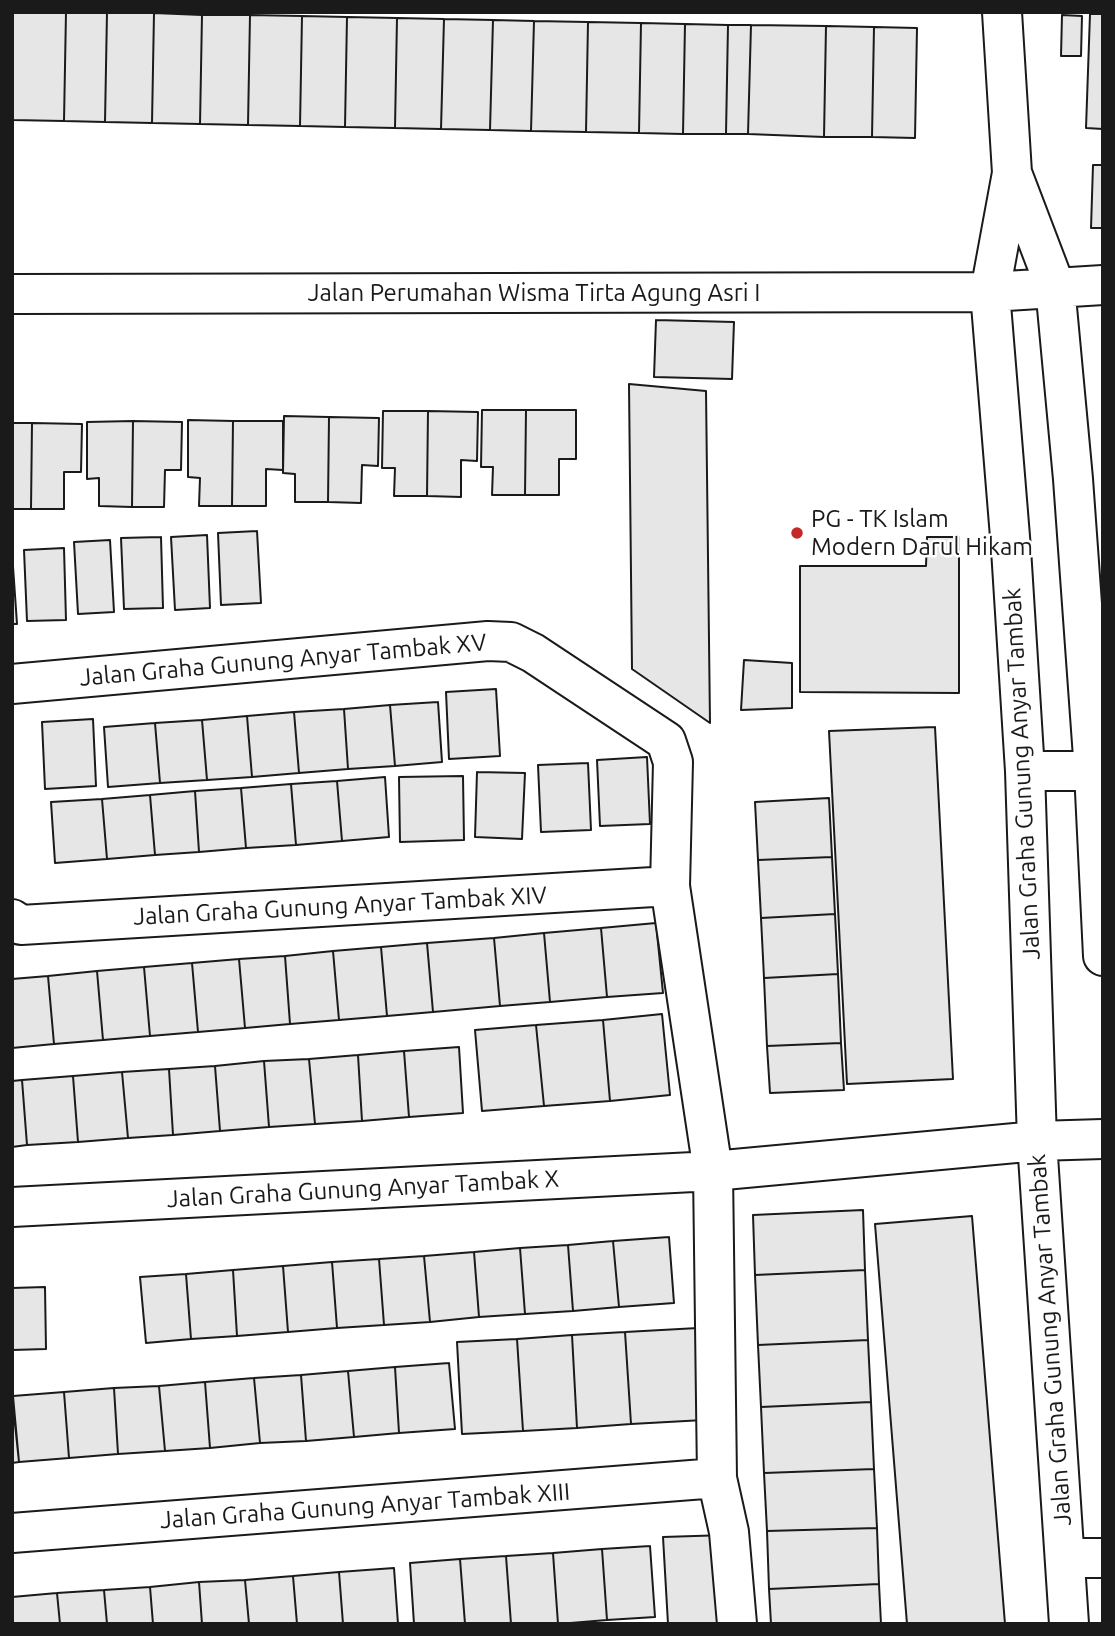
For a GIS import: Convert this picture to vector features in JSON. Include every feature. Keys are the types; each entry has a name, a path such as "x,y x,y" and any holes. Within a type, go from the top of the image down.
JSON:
{"street":[{"path":"1002,12 1012,173 1055,286 1098,771 1103,956"},
{"name":"Jalan Graha Gunung Anyar Tambak","path":"1012,173 990,292 1011,549 1025,771 1037,1140 1069,1624"},
{"name":"Jalan Perumahan Wisma Tirta Agung Asri I","path":"12,294 990,292 1103,285"},
{"name":"Jalan Graha Gunung Anyar Tambak XV","path":"14,684 488,641 511,642 533,653 666,741 673,762 670,886"},
{"path":"1025,771 1098,771"},
{"path":"670,886 713,1171 717,1478 729,1532 737,1624"},
{"name":"Jalan Graha Gunung Anyar Tambak XIV","path":"12,919 21,925 670,886"},
{"name":"Jalan Graha Gunung Anyar Tambak X","path":"12,1207 713,1171 1037,1140 1103,1139"},
{"name":"Jalan Graha Gunung Anyar Tambak XIII","path":"12,1533 717,1478"},
{"path":"1065,1559 1103,1558"}],"building":[{"path":"12,12 66,12 64,121 12,120"},
{"path":"66,12 107,12 105,122 64,121"},
{"path":"107,12 154,13 152,123 105,122"},
{"path":"154,13 202,15 200,124 152,123"},
{"path":"1090,14 1103,14 1103,129 1086,128"},
{"path":"202,15 250,15 248,125 200,124"},
{"path":"250,15 302,16 300,126 248,125"},
{"path":"1062,15 1082,16 1081,56 1061,56"},
{"path":"302,16 347,17 345,127 300,126"},
{"path":"347,17 397,18 395,128 345,127"},
{"path":"397,18 444,19 441,129 395,128"},
{"path":"444,19 493,20 490,130 441,129"},
{"path":"493,20 534,21 531,131 490,130"},
{"path":"534,21 588,22 586,132 531,131"},
{"path":"588,22 641,23 639,133 586,132"},
{"path":"641,23 685,24 683,134 639,133"},
{"path":"685,24 728,25 726,134 683,134"},
{"path":"728,25 751,25 748,134 726,134"},
{"path":"751,25 826,26 824,137 748,134"},
{"path":"826,26 874,27 872,137 824,137"},
{"path":"874,27 917,28 915,138 872,137"},
{"path":"1093,165 1103,165 1103,228 1091,228"},
{"path":"656,320 734,322 732,379 654,377"},
{"path":"629,384 706,391 710,723 632,669"},
{"path":"482,410 526,410 525,495 492,495 493,467 481,467"},
{"path":"526,410 576,410 576,459 559,459 559,495 525,495"},
{"path":"383,411 428,411 427,496 394,496 395,468 382,468"},
{"path":"428,411 478,412 477,461 461,460 461,497 427,496"},
{"path":"284,416 329,417 328,502 295,502 295,474 283,473"},
{"path":"329,417 379,418 378,466 362,465 361,503 328,502"},
{"path":"188,420 233,421 232,506 199,506 200,478 188,477"},
{"path":"133,421 132,507 99,506 99,478 87,479 87,422"},
{"path":"133,421 182,422 181,470 165,470 164,507 132,507"},
{"path":"233,421 283,421 283,470 266,469 266,506 232,506"},
{"path":"12,423 32,423 31,509 12,509"},
{"path":"32,423 82,424 81,472 64,472 64,509 31,509"},
{"path":"257,531 261,603 221,605 218,533"},
{"path":"207,535 210,608 175,610 171,537"},
{"path":"161,537 163,608 124,609 121,538"},
{"path":"927,537 959,537 959,693 800,692 800,566 926,566"},
{"path":"110,540 114,612 78,614 74,542"},
{"path":"64,548 66,620 27,621 24,550"},
{"path":"12,552 17,624 12,624"},
{"path":"744,660 792,663 792,708 741,710"},
{"path":"496,689 500,756 449,759 446,692"},
{"path":"438,702 442,762 395,766 390,705"},
{"path":"390,705 395,766 348,769 344,709"},
{"path":"344,709 348,769 299,773 294,712"},
{"path":"294,712 299,773 252,777 247,716"},
{"path":"247,716 252,777 207,780 202,720"},
{"path":"93,719 96,786 45,789 42,722"},
{"path":"202,720 207,780 160,783 155,723"},
{"path":"155,723 160,783 108,787 104,727"},
{"path":"935,727 953,1079 847,1084 829,731"},
{"path":"647,757 650,824 600,826 597,760"},
{"path":"588,763 591,830 541,832 538,765"},
{"path":"477,772 525,773 522,839 475,837"},
{"path":"463,776 464,840 400,842 399,777"},
{"path":"385,777 389,837 342,841 337,781"},
{"path":"337,781 342,841 296,845 291,784"},
{"path":"291,784 296,845 246,848 241,788"},
{"path":"241,788 246,848 199,852 195,791"},
{"path":"195,791 199,852 155,855 150,795"},
{"path":"150,795 155,855 107,859 102,799"},
{"path":"829,798 832,857 758,860 755,802"},
{"path":"102,799 107,859 55,863 51,802"},
{"path":"832,857 835,914 761,918 758,860"},
{"path":"835,914 838,974 764,978 761,918"},
{"path":"656,923 663,993 607,997 601,928"},
{"path":"601,928 607,997 550,1002 544,933"},
{"path":"544,933 550,1002 500,1006 494,938"},
{"path":"494,938 500,1006 433,1012 427,943"},
{"path":"427,943 433,1012 387,1016 381,947"},
{"path":"381,947 387,1016 339,1020 333,951"},
{"path":"333,951 339,1020 290,1024 285,956"},
{"path":"285,956 290,1024 245,1028 239,959"},
{"path":"239,959 245,1028 198,1032 192,963"},
{"path":"192,963 198,1032 150,1036 144,967"},
{"path":"144,967 150,1036 103,1040 97,971"},
{"path":"97,971 103,1040 54,1044 48,976"},
{"path":"838,974 841,1043 767,1046 764,978"},
{"path":"48,976 54,1044 12,1048 12,979"},
{"path":"662,1014 670,1095 610,1101 603,1020"},
{"path":"603,1020 610,1101 544,1106 536,1025"},
{"path":"536,1025 544,1106 482,1111 475,1030"},
{"path":"841,1043 844,1090 770,1093 767,1046"},
{"path":"459,1047 463,1113 409,1117 404,1051"},
{"path":"404,1051 409,1117 362,1121 358,1055"},
{"path":"358,1055 362,1121 315,1124 309,1059"},
{"path":"309,1059 315,1124 269,1127 264,1061"},
{"path":"264,1061 269,1127 220,1131 215,1066"},
{"path":"215,1066 220,1131 173,1135 169,1069"},
{"path":"169,1069 173,1135 128,1138 122,1072"},
{"path":"122,1072 128,1138 78,1142 73,1076"},
{"path":"73,1076 78,1142 27,1145 22,1080"},
{"path":"22,1080 27,1145 12,1147 12,1081"},
{"path":"863,1210 865,1270 755,1275 753,1215"},
{"path":"972,1216 1005,1624 907,1624 875,1224"},
{"path":"669,1237 674,1303 619,1307 613,1241"},
{"path":"613,1241 619,1307 573,1311 568,1245"},
{"path":"568,1245 573,1311 525,1314 520,1248"},
{"path":"520,1248 525,1314 479,1317 474,1252"},
{"path":"474,1252 479,1317 430,1322 424,1256"},
{"path":"424,1256 430,1322 384,1325 379,1259"},
{"path":"379,1259 384,1325 337,1328 332,1262"},
{"path":"332,1262 337,1328 288,1332 283,1266"},
{"path":"283,1266 288,1332 237,1336 233,1270"},
{"path":"233,1270 237,1336 191,1339 186,1274"},
{"path":"865,1270 868,1340 758,1345 755,1275"},
{"path":"186,1274 191,1339 146,1343 140,1277"},
{"path":"45,1287 46,1349 12,1350 12,1288"},
{"path":"698,1328 704,1420 631,1424 625,1332"},
{"path":"625,1332 631,1424 577,1428 572,1335"},
{"path":"572,1335 577,1428 523,1431 517,1339"},
{"path":"517,1339 523,1431 462,1434 457,1342"},
{"path":"868,1340 871,1402 761,1407 758,1345"},
{"path":"449,1363 455,1429 399,1433 395,1367"},
{"path":"395,1367 399,1433 354,1437 348,1371"},
{"path":"348,1371 354,1437 306,1441 301,1375"},
{"path":"301,1375 306,1441 260,1443 254,1378"},
{"path":"254,1378 260,1443 210,1448 205,1382"},
{"path":"205,1382 210,1448 165,1451 159,1386"},
{"path":"159,1386 165,1451 118,1454 114,1388"},
{"path":"114,1388 118,1454 69,1458 64,1392"},
{"path":"64,1392 69,1458 19,1462 13,1396"},
{"path":"12,1396 19,1462 12,1463"},
{"path":"871,1402 874,1469 764,1473 761,1407"},
{"path":"874,1469 877,1528 767,1531 764,1473"},
{"path":"877,1528 879,1584 769,1589 767,1531"},
{"path":"727,1535 732,1624 668,1624 663,1537"},
{"path":"650,1546 655,1617 607,1620 602,1549"},
{"path":"602,1549 607,1620 558,1624 553,1553"},
{"path":"553,1553 558,1624 511,1624 506,1556"},
{"path":"506,1556 511,1624 465,1624 460,1559"},
{"path":"460,1559 465,1624 414,1624 410,1563"},
{"path":"394,1568 398,1624 343,1624 339,1572"},
{"path":"339,1572 343,1624 297,1624 293,1576"},
{"path":"293,1576 297,1624 249,1624 245,1580"},
{"path":"245,1580 249,1624 202,1624 199,1582"},
{"path":"199,1582 202,1624 153,1624 150,1587"},
{"path":"879,1584 881,1624 771,1624 769,1589"},
{"path":"150,1587 153,1624 107,1624 104,1590"},
{"path":"104,1590 107,1624 60,1624 57,1593"},
{"path":"57,1593 60,1624 12,1624 12,1597"}],"place":[{"name":"PG - TK Islam Modern Darul Hikam","path":"797,533"}]}
